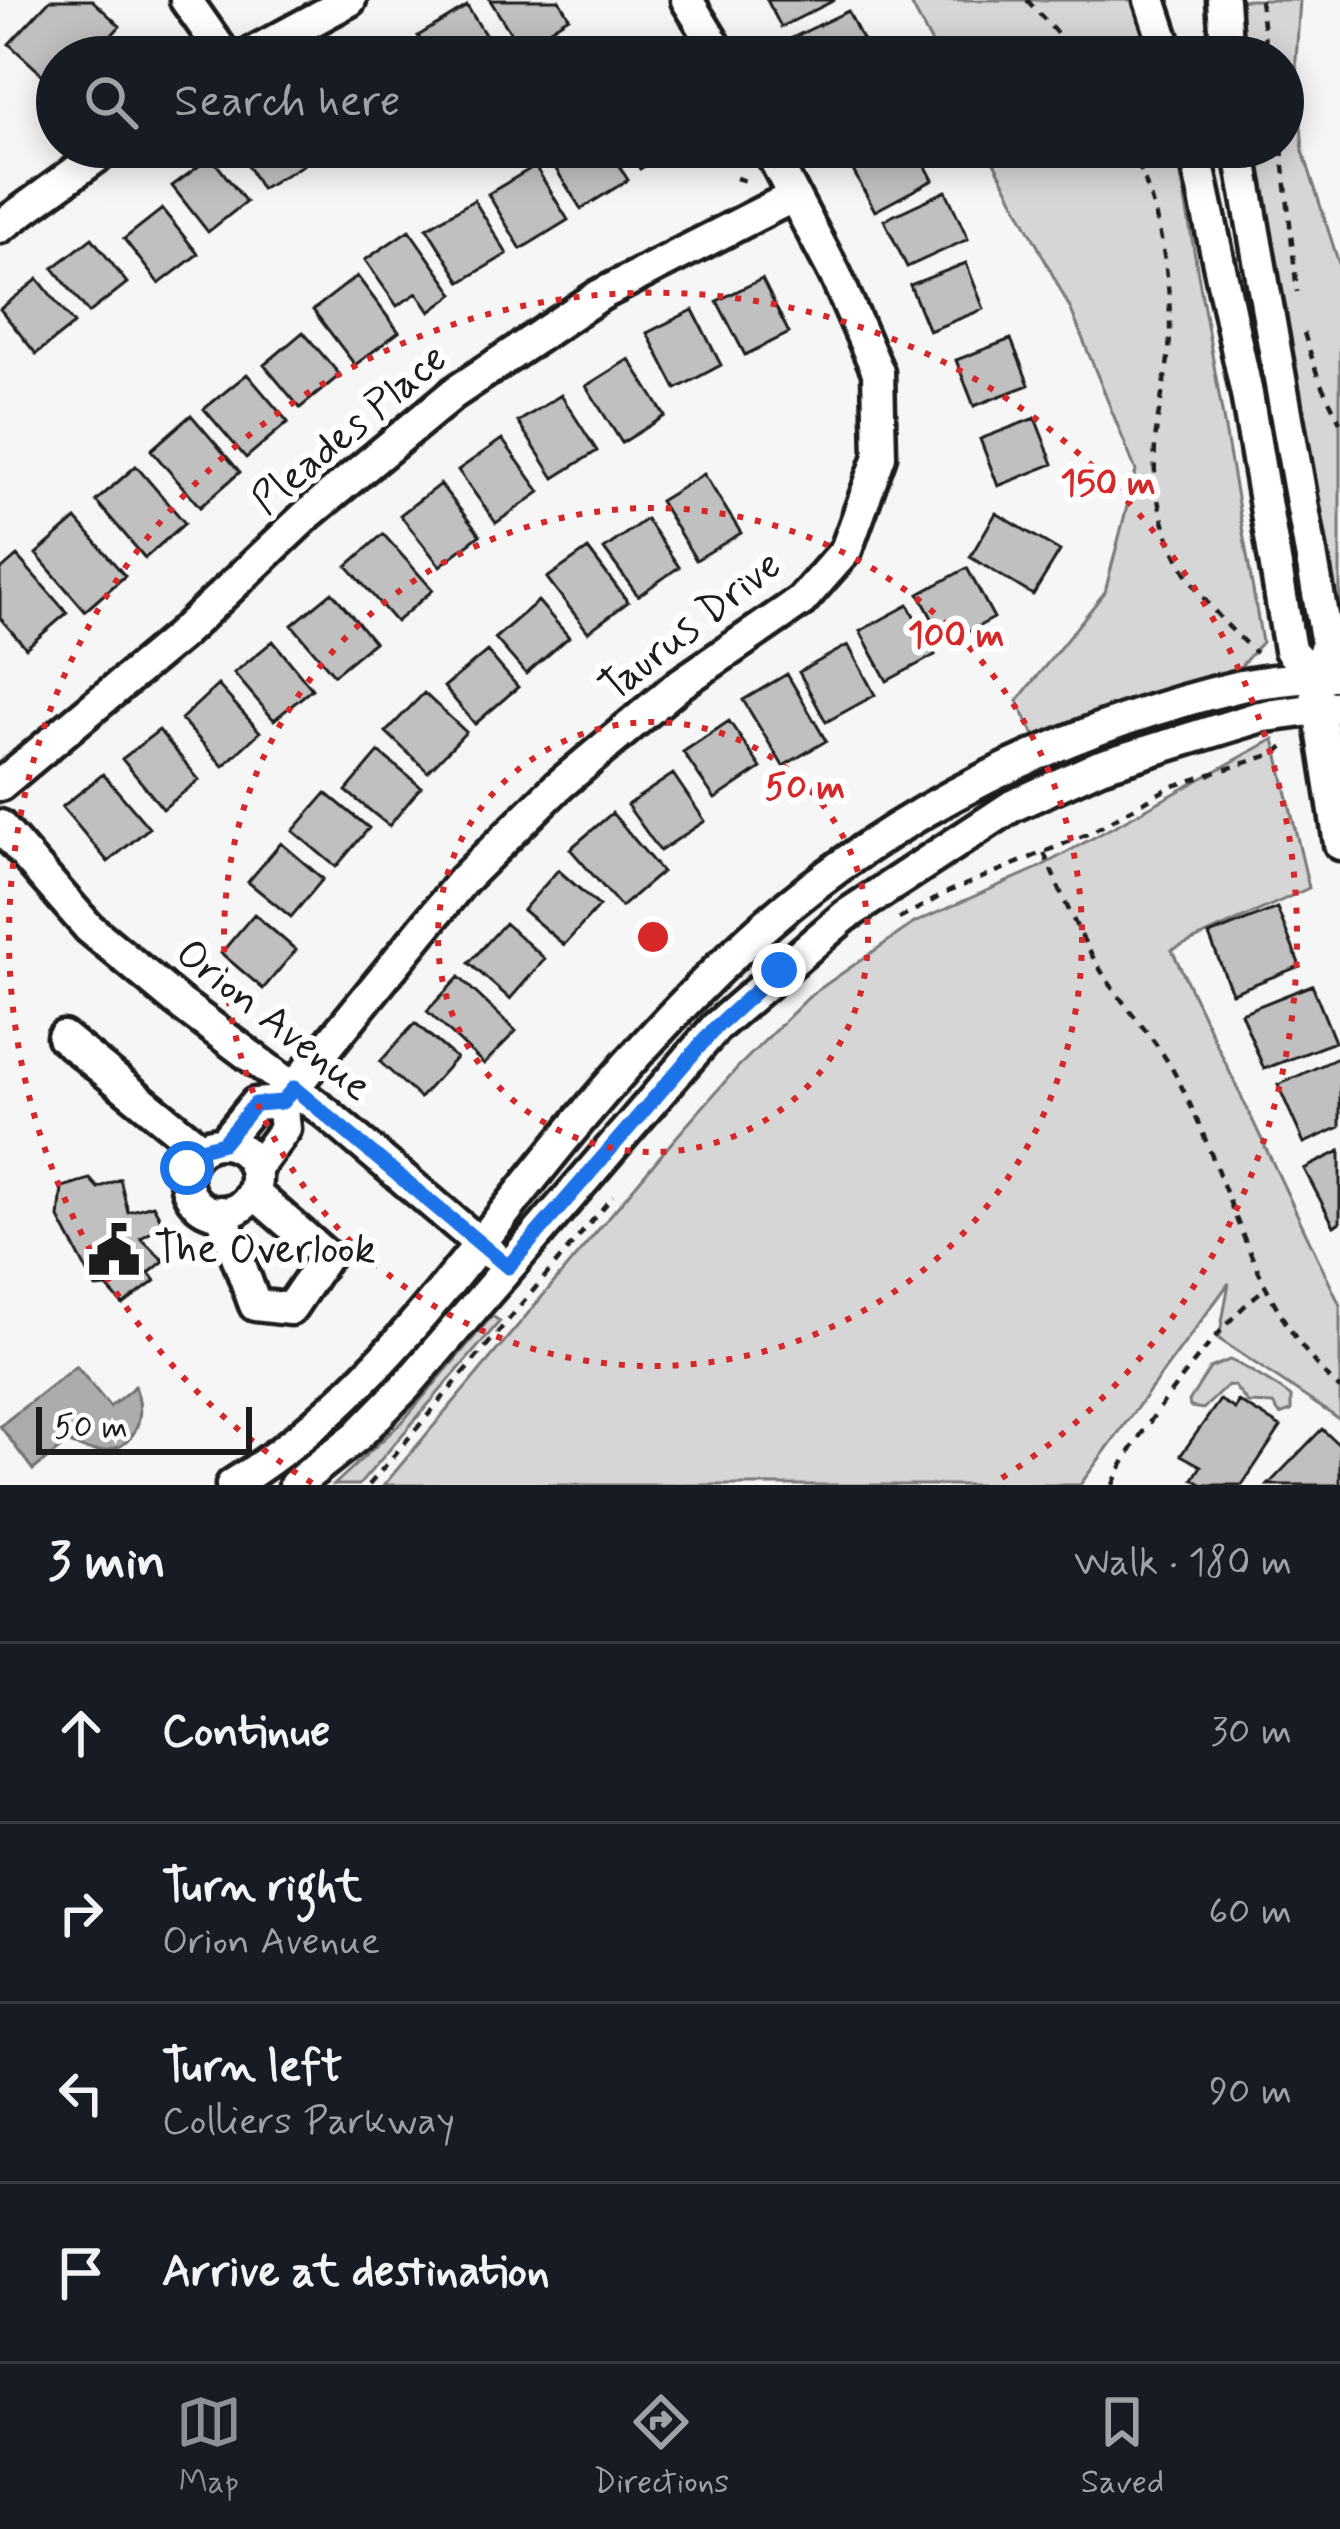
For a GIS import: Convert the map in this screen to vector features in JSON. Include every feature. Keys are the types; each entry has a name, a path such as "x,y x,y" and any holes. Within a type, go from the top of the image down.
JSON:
{"street":[{"path":"186,0 211,36"},
{"path":"284,36 350,0"},
{"path":"687,0 709,36"},
{"path":"1150,0 1162,36"},
{"path":"1223,0 1226,36"},
{"path":"0,227 81,168"},
{"name":"Taurus Drive","path":"288,1095 463,880 557,787 680,685 801,601 846,550 880,456 878,372 835,274 779,168"},
{"path":"1199,168 1247,394 1290,650 1328,691"},
{"path":"1243,168 1327,644 1340,844"},
{"name":"Pleades Place","path":"0,784 179,636 308,514 454,393 600,295 794,196"},
{"path":"232,1485 345,1402 480,1245 579,1120 702,983 764,926 878,842 982,782 1111,724 1247,685 1328,691"},
{"path":"296,1485 357,1436 407,1385 716,1027 844,916 1012,806 1100,766 1328,691"},
{"name":"Orion Avenue","path":"0,826 88,928 288,1095 508,1267"},
{"path":"63,1037 212,1146 243,1151 254,1181 326,1256 290,1309 255,1305 221,1212"},
{"path":"288,1095 285,1129 237,1208 221,1212 203,1208 188,1190 187,1168 255,1104 288,1095"}],"path":[{"path":"1027,0 1059,36"},
{"path":"1260,0 1264,36"},
{"path":"1140,168 1160,231 1168,284 1170,339 1155,441 1162,518 1182,569 1211,613 1258,656"},
{"path":"1284,168 1297,293"},
{"path":"736,178 746,182"},
{"path":"1303,331 1319,380 1340,422"},
{"path":"888,925 950,891 1090,833 1170,787 1276,753 1291,740"},
{"path":"1044,853 1086,946 1172,1067 1198,1118 1265,1288 1304,1350 1340,1389"},
{"path":"369,1485 620,1187"},
{"path":"1113,1485 1126,1456 1208,1349 1265,1288"}],"shaded area":[{"path":"909,0 1132,0 1144,36 928,36"},
{"path":"1241,0 1300,0 1298,36 1242,36"},
{"path":"1304,154 1340,267 1340,615 1334,610 1260,168 1304,168"},
{"path":"997,168 1180,168 1262,642 1240,667 1035,737 1017,701 1105,592 1136,471 1071,310"},
{"path":"1274,739 1309,888 1172,950 1340,1305 1340,1420 1219,1339 1229,1283 1080,1485 384,1485 672,1142 737,1068 811,995 914,923 1038,868"},
{"path":"492,1316 500,1321 359,1485 334,1485 403,1421"},
{"path":"1229,1360 1291,1397 1291,1411 1280,1415 1273,1404 1248,1403 1228,1385 1203,1409 1190,1407 1189,1401 1210,1368"},
{"path":"76,1366 110,1407 135,1386 139,1420 134,1433 114,1449 100,1451 68,1442 33,1470 0,1426"}],"building":[{"path":"50,0 92,0 120,26 111,36 36,36 36,69 9,44"},
{"path":"490,0 559,0 569,17 539,36 512,36"},
{"path":"767,0 835,0 781,27"},
{"path":"467,6 486,36 418,36"},
{"path":"848,11 860,36 796,36"},
{"path":"196,168 220,168 246,202 208,232 172,186"},
{"path":"249,168 298,168 261,189"},
{"path":"536,168 568,220 521,249 488,194"},
{"path":"555,168 620,168 628,180 581,209"},
{"path":"852,168 927,168 933,180 875,211"},
{"path":"946,191 968,239 907,267 884,220"},
{"path":"474,200 507,254 461,282 427,228"},
{"path":"162,209 198,254 159,284 124,239"},
{"path":"409,230 454,294 430,312 417,293 397,306 365,260"},
{"path":"92,238 127,283 89,313 53,268"},
{"path":"966,263 984,309 929,331 910,285"},
{"path":"357,276 399,332 355,365 313,310"},
{"path":"38,279 74,324 36,354 0,309"},
{"path":"762,279 789,333 745,355 717,301"},
{"path":"693,310 721,365 676,389 647,333"},
{"path":"303,332 340,375 300,408 264,365"},
{"path":"1011,339 1029,385 974,406 956,360"},
{"path":"629,359 665,416 622,443 586,386"},
{"path":"247,374 288,422 246,458 204,409"},
{"path":"561,395 597,451 554,478 518,422"},
{"path":"191,415 240,472 200,507 151,450"},
{"path":"1035,418 1053,464 998,486 980,439"},
{"path":"502,439 540,492 496,523 458,470"},
{"path":"136,466 185,523 145,558 96,501"},
{"path":"704,474 741,533 696,560 660,501"},
{"path":"440,484 480,535 440,566 400,515"},
{"path":"996,513 1060,551 1033,595 970,557"},
{"path":"76,519 125,576 85,611 36,554"},
{"path":"646,519 679,567 638,596 604,549"},
{"path":"383,534 433,590 396,622 347,566"},
{"path":"588,549 628,602 588,632 547,578"},
{"path":"17,556 67,613 26,648 0,618 0,571"},
{"path":"967,568 994,618 946,644 919,594"},
{"path":"332,592 374,642 334,675 292,625"},
{"path":"538,601 569,637 526,674 495,638"},
{"path":"908,605 935,655 887,681 860,631"},
{"path":"273,641 312,689 274,720 234,673"},
{"path":"848,645 875,695 826,722 799,672"},
{"path":"487,651 518,687 475,724 444,687"},
{"path":"787,674 826,741 783,766 743,700"},
{"path":"218,685 260,732 223,766 181,719"},
{"path":"424,693 466,732 428,772 386,732"},
{"path":"729,721 761,768 715,799 683,752"},
{"path":"159,730 199,780 163,809 122,759"},
{"path":"379,752 421,787 389,826 346,791"},
{"path":"103,774 149,828 108,862 62,807"},
{"path":"673,774 705,821 660,851 627,805"},
{"path":"326,793 369,828 336,867 293,831"},
{"path":"612,813 662,872 621,907 570,849"},
{"path":"281,843 323,879 291,917 248,882"},
{"path":"558,870 599,906 564,945 523,910"},
{"path":"1277,908 1300,966 1232,993 1209,935"},
{"path":"254,914 296,950 263,989 221,953"},
{"path":"505,923 545,959 510,999 469,963"},
{"path":"459,977 516,1031 484,1064 427,1011"},
{"path":"1312,985 1335,1042 1264,1069 1241,1013"},
{"path":"415,1023 456,1058 420,1098 380,1062"},
{"path":"1340,1057 1340,1127 1304,1143 1278,1085"},
{"path":"1340,1151 1340,1222 1334,1226 1304,1169"},
{"name":"The Overlook","path":"90,1179 98,1188 120,1179 128,1212 153,1205 164,1225 141,1238 164,1261 149,1273 155,1281 123,1305 107,1287 96,1288 59,1218 62,1187"},
{"path":"1220,1400 1235,1409 1238,1401 1281,1427 1242,1485 1203,1485 1193,1479 1201,1466 1181,1455"},
{"path":"1322,1429 1340,1446 1340,1485 1268,1485"}],"place":[{"name":"The Overlook","path":"114,1250"}],"route":[{"path":"187,1168 201,1149 223,1143 255,1104 282,1102 294,1088 508,1267 716,1027 779,970"}]}
